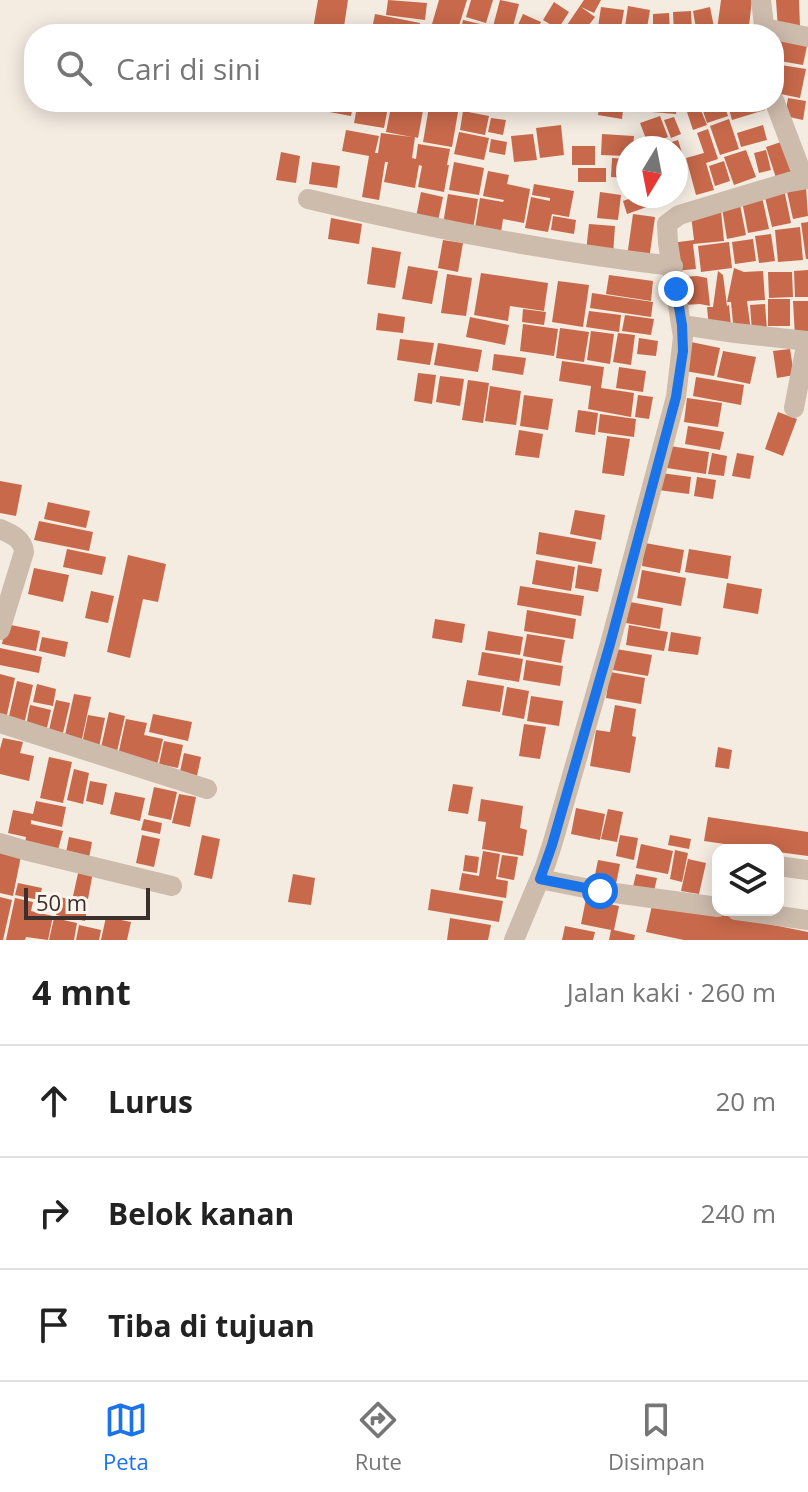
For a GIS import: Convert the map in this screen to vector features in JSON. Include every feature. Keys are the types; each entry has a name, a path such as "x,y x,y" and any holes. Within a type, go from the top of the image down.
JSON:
{"street":[{"path":"761,0 763,24"},
{"path":"784,34 808,37"},
{"path":"514,940 552,845 676,397 683,351 682,325 667,224 693,211 806,179 779,112"},
{"path":"308,199 497,239 673,266"},
{"path":"682,325 808,341 794,408"},
{"path":"0,529 18,539 24,552 0,630"},
{"path":"0,723 207,789"},
{"path":"0,843 172,886"},
{"path":"784,867 808,870"},
{"path":"540,879 600,891 712,906"},
{"path":"779,916 808,920"}],"building":[{"path":"318,0 348,0 344,24 314,24"},
{"path":"388,0 427,3 425,20 386,15"},
{"path":"439,0 467,0 460,24 432,24"},
{"path":"471,0 493,0 486,23 466,17"},
{"path":"500,0 519,4 514,24 494,24"},
{"path":"584,0 601,0 594,13 581,7 595,17 590,24 568,24"},
{"path":"721,0 752,0 749,24 718,24"},
{"path":"776,0 799,0 800,27 784,28 784,24 778,24"},
{"path":"554,2 569,12 561,24 550,24 543,20"},
{"path":"628,6 650,10 648,24 625,24"},
{"path":"601,7 624,10 622,24 598,24"},
{"path":"710,7 713,24 695,24 693,11"},
{"path":"691,11 692,24 674,24 673,12"},
{"path":"669,13 670,24 653,24 653,14"},
{"path":"375,14 420,23 420,24 373,24"},
{"path":"523,14 541,22 540,24 518,24"},
{"path":"784,41 807,46 803,65 784,62"},
{"path":"784,65 806,69 800,98 784,95"},
{"path":"788,98 806,101 803,120 785,116"},
{"path":"329,112 352,112 351,116"},
{"path":"356,112 387,112 384,128 354,123"},
{"path":"390,112 423,112 412,158 416,159 418,144 450,149 444,192 418,187 422,166 419,165 415,188 384,182 388,162 385,162 379,200 362,197 369,156 342,151 346,130 379,136 375,153 378,153 381,133 412,137 386,132"},
{"path":"428,112 458,112 452,147 423,142"},
{"path":"463,112 489,116 485,135 460,130"},
{"path":"598,112 623,112 622,119 598,115"},
{"path":"687,112 702,112 707,125 693,130"},
{"path":"703,112 727,112 728,116 707,123"},
{"path":"730,112 758,112 732,120"},
{"path":"660,116 668,136 645,136 640,123"},
{"path":"674,117 681,134 670,136 664,120"},
{"path":"491,118 506,120 503,135 488,132"},
{"path":"729,119 739,149 720,155 710,126"},
{"path":"561,125 564,155 540,158 536,128"},
{"path":"763,125 767,140 741,147 737,133"},
{"path":"708,129 718,159 706,163 714,190 696,195 688,157 704,153 697,133"},
{"path":"459,132 489,138 484,160 454,154"},
{"path":"533,134 537,160 514,162 511,136"},
{"path":"602,134 634,136 616,136 616,156 601,155"},
{"path":"491,139 507,142 505,155 489,152"},
{"path":"784,141 795,175 777,181 766,147"},
{"path":"572,146 595,146 595,165 572,165"},
{"path":"746,150 756,177 734,185 724,157"},
{"path":"766,150 771,170 759,173 754,153"},
{"path":"281,152 300,156 296,183 276,180"},
{"path":"612,158 616,158 616,177 611,177"},
{"path":"724,161 730,181 715,186 709,166"},
{"path":"312,162 340,166 337,188 309,184"},
{"path":"454,162 484,168 479,195 449,190"},
{"path":"578,168 606,168 606,182 578,182"},
{"path":"488,171 509,175 507,184 530,189 524,223 503,219 501,232 475,228 480,198 504,200 483,196"},
{"path":"534,184 574,191 569,217 552,214 548,232 525,228 531,197 550,201 550,198 532,195"},
{"path":"806,187 808,216 793,219 787,192"},
{"path":"784,189 791,223 772,227 764,193"},
{"path":"421,192 443,197 438,221 416,217"},
{"path":"600,192 616,194 618,220 597,218"},
{"path":"448,194 478,199 473,229 443,224"},
{"path":"762,197 769,229 748,233 742,201"},
{"path":"740,205 746,235 727,239 722,208"},
{"path":"625,208 644,208 627,214"},
{"path":"721,211 724,241 693,244 696,269 674,271 671,243 694,240 691,215"},
{"path":"633,214 655,217 649,260 627,257"},
{"path":"553,216 576,220 574,234 551,230"},
{"path":"331,218 362,224 359,244 328,239"},
{"path":"808,222 808,259 806,259 801,223"},
{"path":"589,224 615,226 613,255 586,252"},
{"path":"800,227 803,260 778,262 775,230"},
{"path":"771,234 775,261 759,263 755,236"},
{"path":"753,239 756,261 735,264 732,242"},
{"path":"443,240 463,243 458,272 438,268"},
{"path":"729,242 732,268 701,272 698,246"},
{"path":"372,247 401,252 395,288 367,284"},
{"path":"408,266 438,271 432,304 402,299"},
{"path":"734,268 744,272 763,271 765,300 747,301 751,331 734,333 731,302 727,302"},
{"path":"808,270 808,297 795,297 794,271"},
{"path":"718,271 723,275 731,326 709,328 707,307 713,307"},
{"path":"768,272 792,272 793,297 769,298"},
{"path":"481,273 548,283 544,311 510,306 508,321 474,315"},
{"path":"447,274 472,278 466,316 441,313"},
{"path":"609,275 653,281 651,301 606,294"},
{"path":"681,277 707,278 710,306 684,305"},
{"path":"558,281 589,285 583,327 552,322"},
{"path":"592,293 653,302 651,317 590,308"},
{"path":"768,299 790,299 790,326 768,326"},
{"path":"793,301 808,301 808,337 795,337"},
{"path":"765,304 767,330 752,331 750,305"},
{"path":"523,309 546,312 544,325 522,322"},
{"path":"589,311 621,315 619,332 586,327"},
{"path":"378,313 405,317 403,333 376,330"},
{"path":"625,315 654,319 651,335 622,331"},
{"path":"470,317 509,325 505,345 466,337"},
{"path":"523,324 558,329 554,356 520,351"},
{"path":"560,328 589,332 584,362 556,358"},
{"path":"591,331 614,334 610,364 587,360"},
{"path":"618,333 635,335 631,365 613,362"},
{"path":"639,338 658,341 656,356 637,354"},
{"path":"400,339 434,343 430,365 397,360"},
{"path":"691,342 720,348 714,376 685,371"},
{"path":"438,343 482,350 478,372 434,365"},
{"path":"790,349 794,375 777,378 773,351"},
{"path":"723,351 756,357 750,384 717,377"},
{"path":"494,354 526,358 523,375 492,370"},
{"path":"562,361 604,367 601,388 634,393 631,417 588,409 591,386 559,381"},
{"path":"619,367 646,371 643,392 616,388"},
{"path":"418,373 436,375 432,404 414,401"},
{"path":"440,376 464,379 460,406 436,402"},
{"path":"696,377 744,385 741,405 693,396"},
{"path":"468,380 489,383 483,423 462,420"},
{"path":"490,386 521,391 516,425 485,421"},
{"path":"524,395 553,399 548,430 520,426"},
{"path":"638,395 653,397 649,419 635,417"},
{"path":"687,398 722,403 718,427 684,422"},
{"path":"578,410 598,413 595,435 575,432"},
{"path":"778,412 797,419 783,456 765,449"},
{"path":"600,414 636,419 634,437 598,432"},
{"path":"688,426 724,432 720,450 685,444"},
{"path":"519,430 543,434 539,458 515,455"},
{"path":"607,436 630,439 624,476 602,473"},
{"path":"670,446 709,452 706,474 667,468"},
{"path":"712,453 727,456 724,476 708,474"},
{"path":"737,453 754,456 750,479 732,476"},
{"path":"661,473 691,477 689,494 658,490"},
{"path":"697,477 716,480 713,499 694,496"},
{"path":"0,481 22,485 16,516 0,513"},
{"path":"48,502 90,511 86,528 44,519"},
{"path":"575,510 605,515 601,540 570,534"},
{"path":"39,521 93,532 89,551 34,540"},
{"path":"539,532 596,542 592,564 536,554"},
{"path":"645,543 684,550 680,573 642,566"},
{"path":"67,549 106,557 102,575 63,567"},
{"path":"689,549 731,556 728,579 685,572"},
{"path":"128,555 166,564 158,602 143,599 130,658 107,652"},
{"path":"536,560 575,567 571,591 532,584"},
{"path":"578,565 602,569 598,592 575,588"},
{"path":"34,568 69,575 63,602 28,594"},
{"path":"642,570 686,578 681,606 637,598"},
{"path":"727,583 762,589 758,614 723,608"},
{"path":"520,586 584,596 581,616 517,605"},
{"path":"91,591 114,596 108,623 85,618"},
{"path":"630,602 663,608 660,629 626,623"},
{"path":"527,610 576,619 573,639 524,631"},
{"path":"435,619 465,624 462,643 432,638"},
{"path":"6,624 40,631 36,651 2,644"},
{"path":"629,625 668,632 664,651 626,645"},
{"path":"488,631 523,637 520,655 485,650"},
{"path":"671,632 701,637 698,655 668,651"},
{"path":"527,634 565,640 561,663 523,656"},
{"path":"42,637 68,642 65,657 39,651"},
{"path":"0,648 42,657 39,673 0,665"},
{"path":"616,649 652,655 648,676 613,670"},
{"path":"482,652 523,659 519,682 478,675"},
{"path":"526,660 563,666 560,686 523,680"},
{"path":"610,672 645,678 641,704 606,698"},
{"path":"0,674 15,678 4,728 0,727"},
{"path":"467,680 504,686 500,712 462,706"},
{"path":"17,681 33,685 23,729 7,725"},
{"path":"37,684 56,689 53,706 33,702"},
{"path":"507,687 529,691 524,719 502,715"},
{"path":"74,694 91,697 80,748 63,744"},
{"path":"531,696 563,701 559,726 527,721"},
{"path":"56,700 70,703 63,733 49,730"},
{"path":"30,705 51,710 44,741 24,737"},
{"path":"615,705 636,709 632,736 636,737 630,773 590,766 596,730 610,732"},
{"path":"109,712 125,716 116,756 100,752"},
{"path":"153,714 192,722 188,741 149,732"},
{"path":"88,715 105,718 97,757 80,753"},
{"path":"126,719 147,723 144,735 163,739 156,770 117,760"},
{"path":"524,724 546,727 540,759 519,756"},
{"path":"3,738 23,742 20,753 34,756 29,781 0,774"},
{"path":"164,741 183,745 178,768 159,764"},
{"path":"718,747 732,750 729,769 715,767"},
{"path":"184,753 201,757 195,785 178,781"},
{"path":"49,757 72,762 63,803 40,798"},
{"path":"74,769 89,773 83,804 67,800"},
{"path":"90,781 107,784 103,805 86,801"},
{"path":"453,784 473,787 468,814 448,811"},
{"path":"154,787 177,792 171,820 148,815"},
{"path":"115,792 145,798 140,821 110,814"},
{"path":"179,794 196,797 190,827 172,823"},
{"path":"481,799 523,806 520,828 527,830 523,856 482,849 486,822 478,821"},
{"path":"36,801 66,807 62,827 31,820 31,824 63,831 58,850 25,843 26,837 8,833 13,810 33,814"},
{"path":"576,808 605,814 600,840 571,834"},
{"path":"608,809 623,812 617,842 601,839"},
{"path":"708,817 808,832 808,856 784,853 784,844 704,841"},
{"path":"144,819 162,823 160,834 141,830"},
{"path":"142,835 160,839 154,867 136,863"},
{"path":"202,835 220,839 212,879 194,875"},
{"path":"620,835 638,838 634,860 616,856"},
{"path":"670,835 691,839 689,849 668,845"},
{"path":"69,837 92,842 89,858 66,853"},
{"path":"641,844 673,851 668,874 636,868"},
{"path":"23,846 13,896 0,893 0,847"},
{"path":"675,850 688,853 682,882 670,879"},
{"path":"483,851 500,854 496,879 508,881 506,898 459,890 462,873 479,876"},
{"path":"465,855 479,857 477,873 463,871"},
{"path":"502,855 518,857 514,880 498,877"},
{"path":"688,859 706,863 699,894 681,891"},
{"path":"598,860 620,864 616,884 594,880"},
{"path":"79,869 93,872 88,899 73,896"},
{"path":"293,874 315,878 311,905 288,902"},
{"path":"636,874 657,878 653,895 632,891"},
{"path":"18,883 42,888 39,900 15,895"},
{"path":"431,889 503,901 499,922 428,910"},
{"path":"0,897 12,900 3,940 0,940"},
{"path":"60,897 88,904 85,921 56,915"},
{"path":"15,898 33,902 31,911 53,916 48,940 26,937 25,940 6,940"},
{"path":"586,899 619,906 614,930 635,935 634,940 609,940 611,930 581,924"},
{"path":"653,901 712,913 712,916 728,916 808,932 808,940 684,940 646,932"},
{"path":"106,917 131,922 127,940 101,940"},
{"path":"54,918 77,923 74,940 49,940"},
{"path":"450,918 491,925 488,940 447,940"},
{"path":"79,925 101,930 99,940 76,940"},
{"path":"565,926 595,932 593,940 562,940"}],"route":[{"path":"600,891 540,879 610,644 676,397 683,351 676,289"}]}
